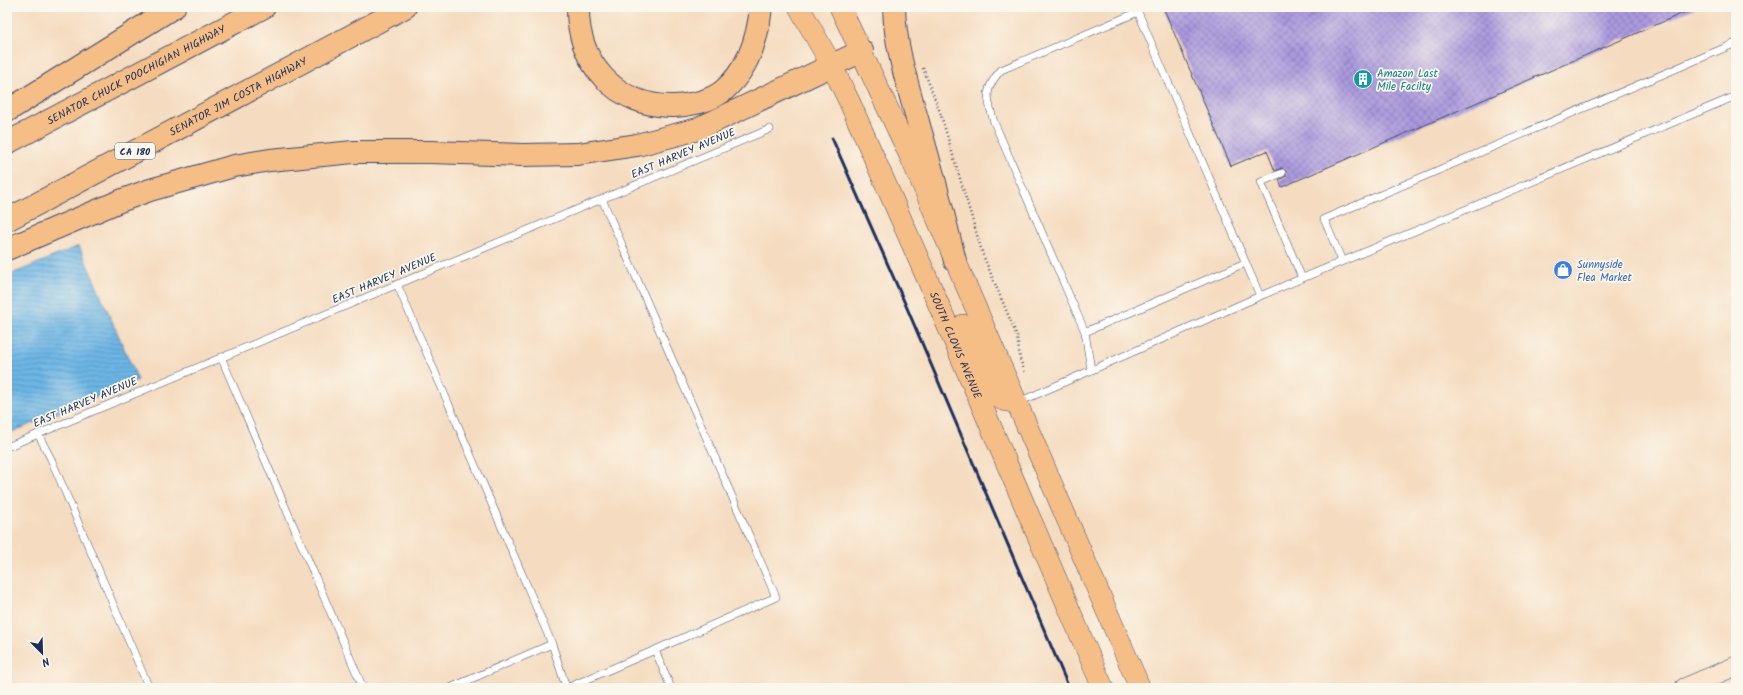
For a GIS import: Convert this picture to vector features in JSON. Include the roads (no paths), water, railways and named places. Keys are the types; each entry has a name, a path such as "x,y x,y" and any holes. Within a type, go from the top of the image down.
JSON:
{"highway":[{"path":"7,111 174,7"},
{"name":"SENATOR CHUCK POOCHIGIAN HIGHWAY","path":"7,143 264,7"},
{"name":"SENATOR JIM COSTA HIGHWAY","path":"7,220 405,7"},
{"path":"578,7 578,22 582,40 588,56 596,69 608,82 622,93 652,104 684,106 704,100 722,91 733,80 744,65 752,49 759,28 761,7"},
{"path":"894,7 901,60 933,174 955,261"},
{"path":"7,249 120,201 150,190 234,166 270,160 310,155 362,152 523,155 578,154 637,146 698,129 862,51"}],"main road":[{"name":"SOUTH CLOVIS AVENUE","path":"799,7 832,66 894,201 1103,688"},
{"path":"840,7 862,51 955,261 1140,688"},
{"path":"894,201 936,263 996,395 1003,400 1017,403"},
{"path":"1684,688 1736,666"}],"lane":[{"path":"1091,370 1085,332 994,122 987,98 992,81 1001,70 1137,10 1260,296"},
{"path":"1342,261 1324,219 1736,43"},
{"path":"1017,403 1302,278 1736,96"},
{"name":"EAST HARVEY AVENUE","path":"7,447 770,128"},
{"path":"1282,173 1261,182 1302,278"},
{"path":"397,284 552,644 566,687 655,650 776,597 602,198"},
{"path":"1085,332 1245,263"},
{"path":"221,358 363,688"},
{"path":"38,434 51,459 149,688"},
{"path":"450,688 552,644"},
{"path":"655,650 671,688"}],"water":[{"path":"79,246 138,380 7,434 7,276"}],"railway":[{"path":"832,138 907,308 1069,688"}],"place":[{"name":"Amazon Last Mile Facilty","path":"1363,79"},
{"name":"Sunnyside Flea Market","path":"1563,270"}]}
